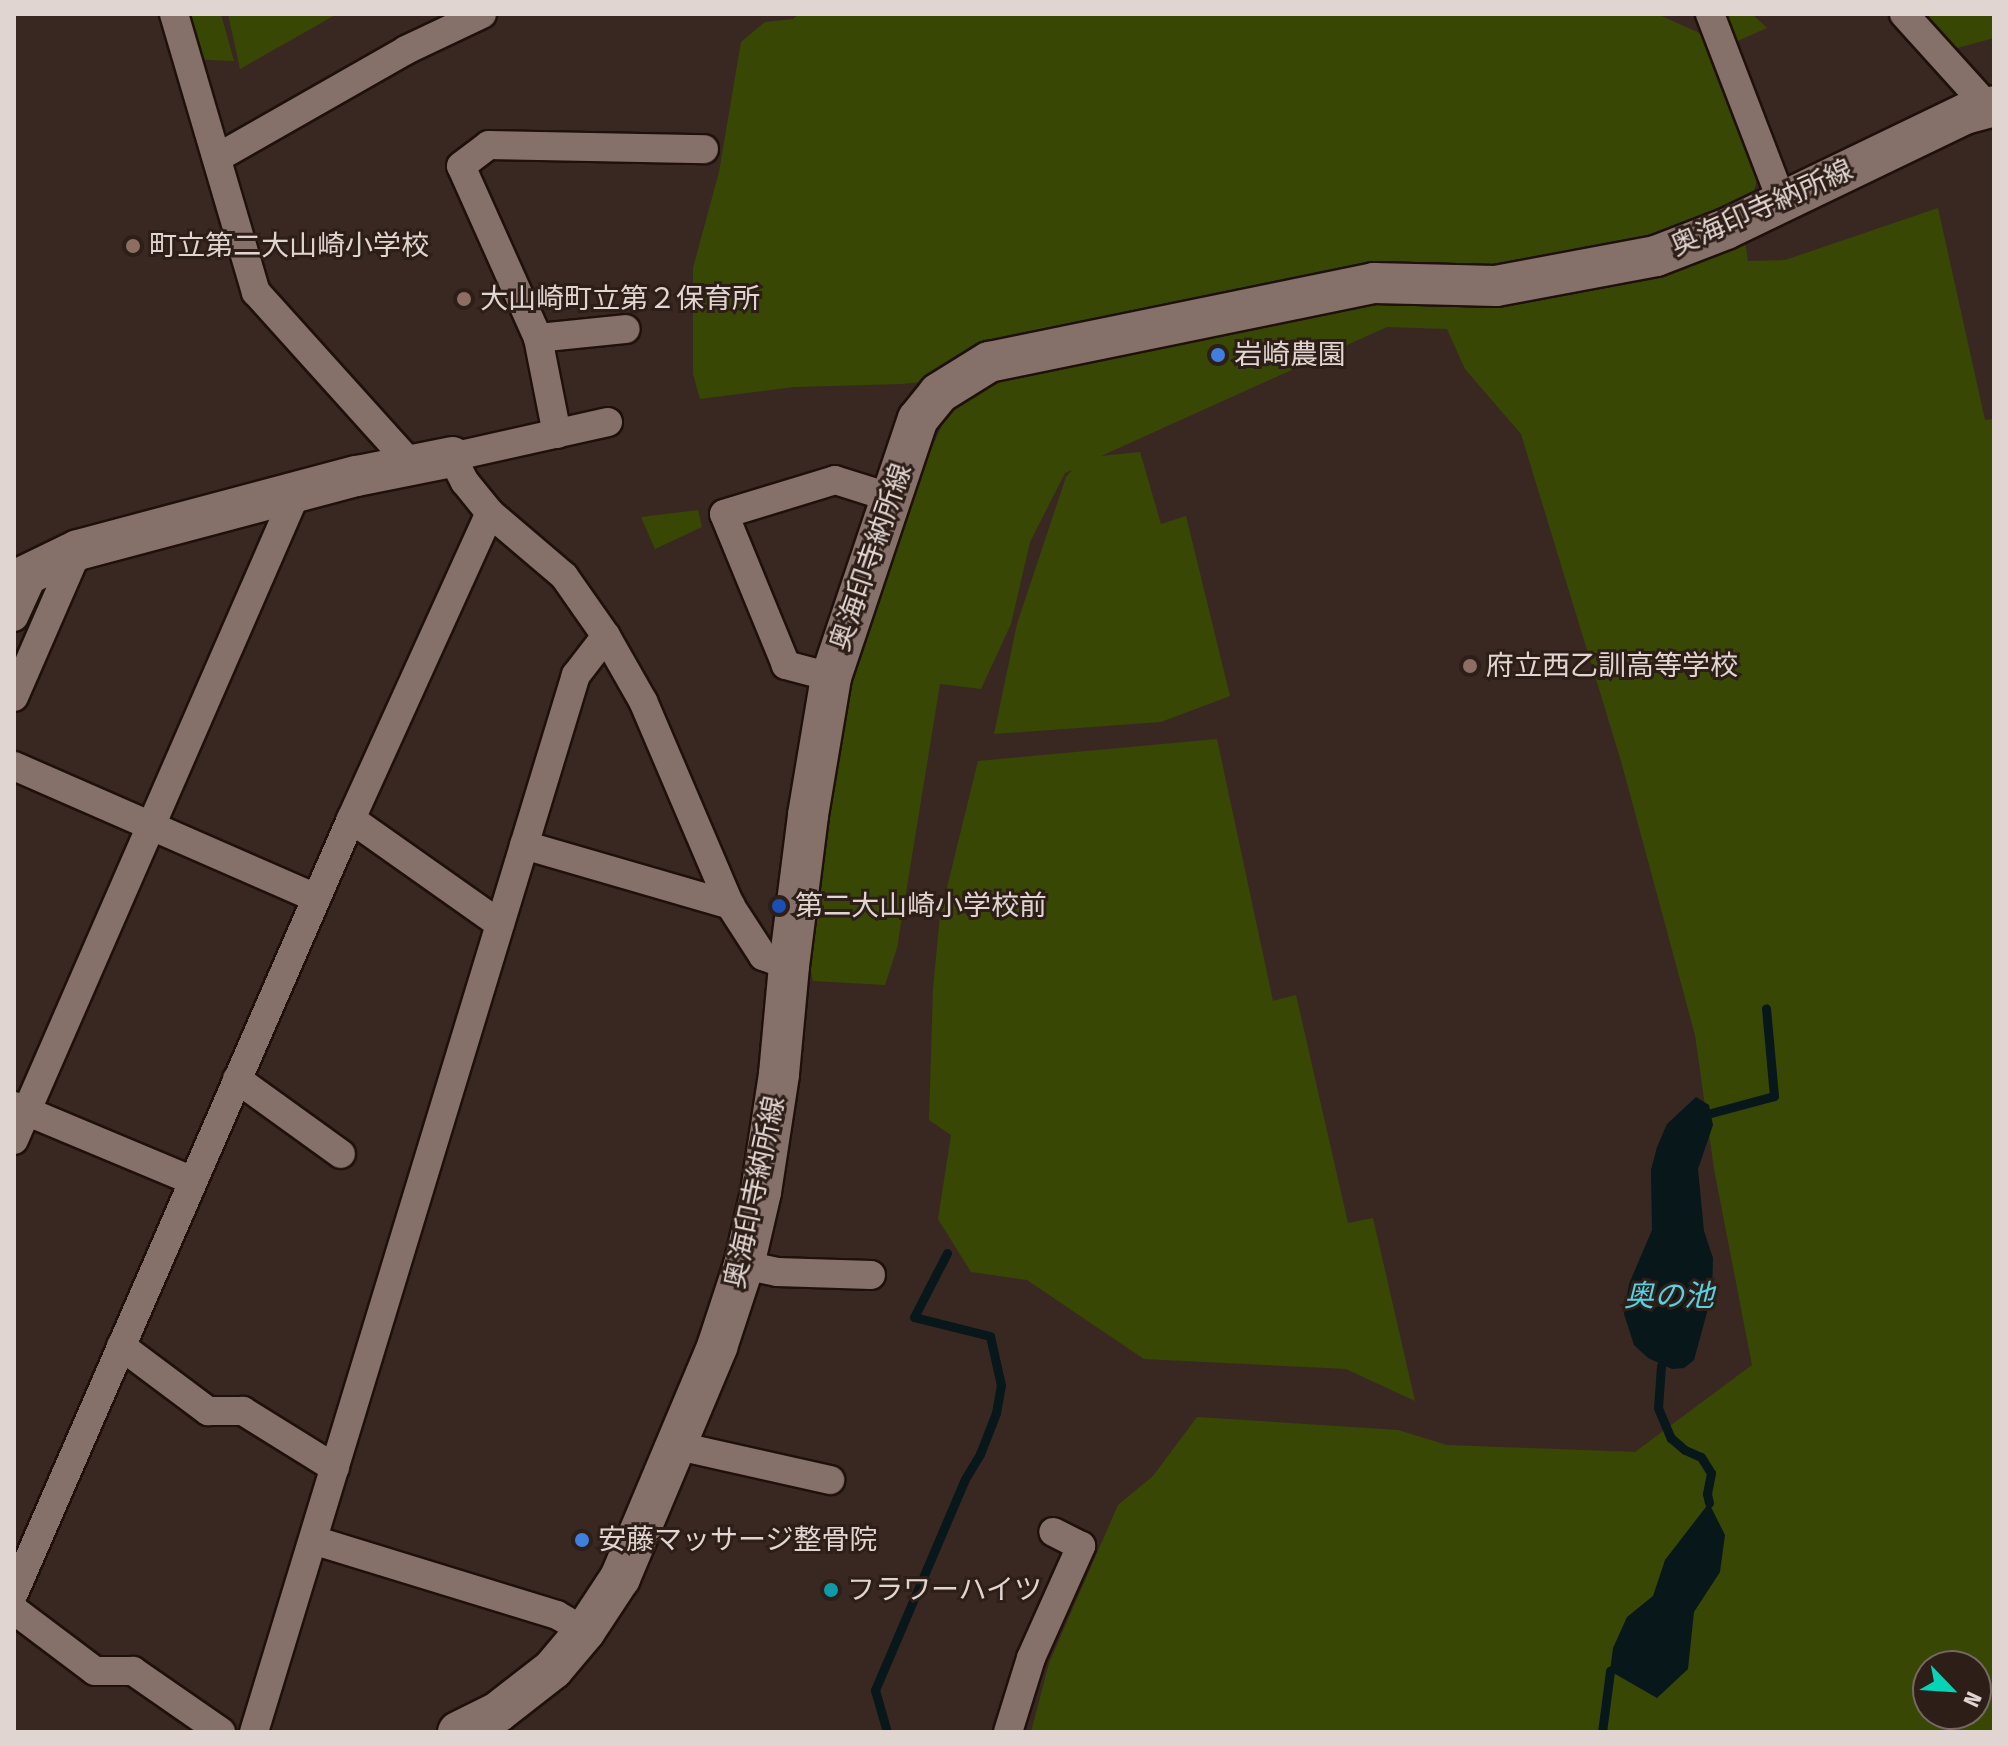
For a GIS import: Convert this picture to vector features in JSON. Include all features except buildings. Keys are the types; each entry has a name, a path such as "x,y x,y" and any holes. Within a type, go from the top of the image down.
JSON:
{"main road":[{"name":"奥海印寺納所線","path":"458,1732 498,1712 553,1669 585,1631 620,1578 717,1347 744,1265 761,1192 779,1074 789,966 831,677 889,497 918,419 939,393 989,362 1374,283 1496,286 1656,256 1726,229 1965,114 1991,107"},
{"path":"25,576 78,550 297,491 452,457"}],"street":[{"path":"174,14 256,292 412,465"},
{"path":"217,158 406,50 482,14"},
{"path":"1710,14 1782,202"},
{"path":"1904,14 1991,107"},
{"path":"557,434 538,338 461,166 489,145 704,149"},
{"path":"538,338 626,329"},
{"path":"608,422 452,457 465,482 490,513 564,576 606,636 643,701 730,905 763,956 789,966"},
{"path":"831,677 786,665 724,514 835,480 889,497"},
{"path":"14,1140 20,1109 151,826 297,491"},
{"path":"14,1593 316,898 490,513"},
{"path":"14,697 78,550"},
{"path":"14,617 25,576"},
{"path":"254,1732 576,675 606,636"},
{"path":"14,766 316,898"},
{"path":"351,819 500,924"},
{"path":"524,845 730,905"},
{"path":"237,1079 341,1154"},
{"path":"20,1109 193,1181"},
{"path":"744,1265 777,1272 871,1275"},
{"path":"121,1346 208,1411 243,1411 335,1468"},
{"path":"678,1446 830,1480"},
{"path":"1008,1732 1031,1658 1081,1546 1053,1532"},
{"path":"313,1540 557,1615 585,1631"},
{"path":"14,1610 95,1671 133,1671 221,1732"}],"green space":[{"path":"167,14 221,14 234,61 185,59"},
{"path":"228,14 337,14 240,69"},
{"path":"799,14 1657,14 1704,35 1758,175 1754,191 1739,199 1748,261 1785,260 1938,208 1985,420 1994,419 1994,1732 1031,1732 1049,1663 1118,1505 1153,1476 1197,1417 1398,1430 1447,1445 1635,1452 1752,1365 1714,1169 1695,1035 1621,761 1521,434 1465,369 1447,329 1387,327 1101,456 1140,452 1161,524 1186,516 1230,696 1161,722 994,734 1017,624 1066,477 1072,470 1065,473 1030,542 1011,624 981,689 940,684 897,948 885,985 813,981 803,940 848,686 907,504 942,425 951,379 901,384 794,387 700,399 693,374 693,268 719,172 741,42 765,22 793,19"},
{"path":"1718,14 1752,14 1767,28 1731,44"},
{"path":"1923,14 1994,14 1994,38 1950,50"},
{"path":"698,510 702,527 655,549 641,517"},
{"path":"1217,739 1273,1001 1296,995 1348,1223 1373,1218 1415,1401 1346,1369 1144,1359 1027,1280 971,1272 938,1219 951,1135 929,1120 933,989 940,916 978,761"}],"water":[{"name":"奥の池","path":"1696,1097 1709,1105 1713,1125 1698,1169 1704,1231 1713,1258 1712,1294 1694,1360 1684,1368 1672,1369 1648,1358 1634,1345 1624,1314 1629,1284 1652,1230 1651,1170 1657,1147 1667,1124"},
{"path":"1709,1503 1725,1535 1720,1572 1694,1612 1688,1669 1657,1698 1610,1671 1613,1648 1627,1617 1653,1596 1665,1560"}],"waterway":[{"path":"1711,1113 1774,1096 1766,1008"},
{"path":"887,1732 875,1690 965,1479 980,1454 996,1413 1001,1385 990,1336 914,1317 947,1253"},
{"path":"1661,1366 1658,1408 1671,1438 1685,1450 1701,1457 1711,1473 1707,1494 1709,1503"},
{"path":"1602,1732 1610,1671"}],"place":[{"name":"町立第二大山崎小学校","path":"133,246"},
{"name":"大山崎町立第２保育所","path":"464,299"},
{"name":"岩崎農園","path":"1218,355"},
{"name":"府立西乙訓高等学校","path":"1470,666"},
{"name":"第二大山崎小学校前","path":"779,906"},
{"name":"安藤マッサージ整骨院","path":"582,1540"},
{"name":"フラワーハイツ","path":"831,1590"}]}
